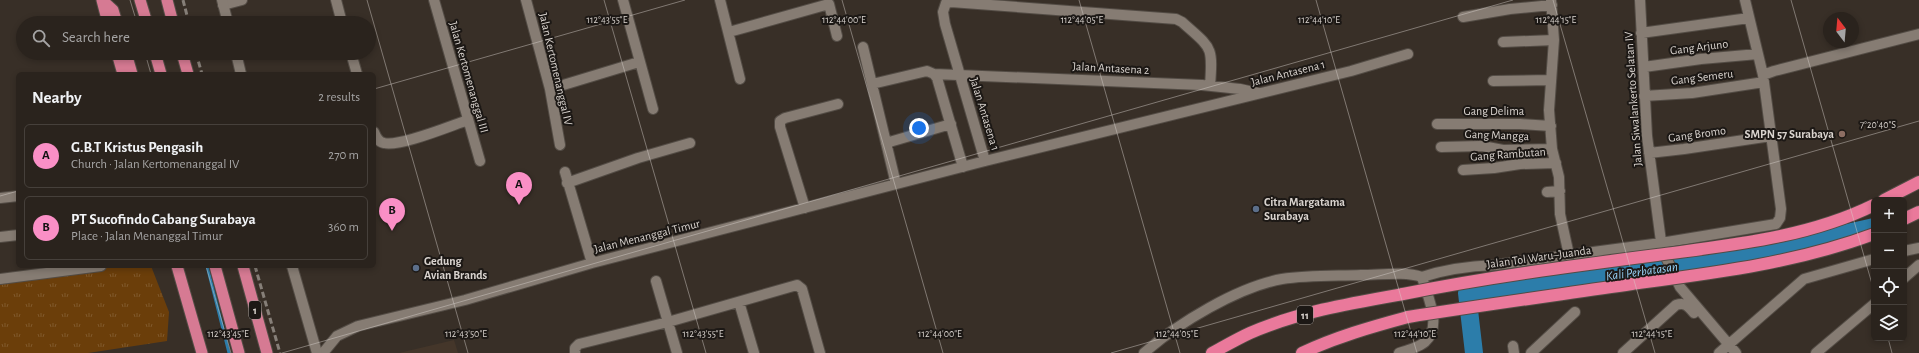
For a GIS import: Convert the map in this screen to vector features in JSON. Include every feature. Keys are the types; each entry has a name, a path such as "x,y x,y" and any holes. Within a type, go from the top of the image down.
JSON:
{"highway":[{"path":"102,0 106,16"},
{"path":"102,0 114,10 115,16"},
{"path":"140,0 145,16"},
{"path":"167,0 171,16"},
{"path":"119,60 122,72"},
{"path":"128,60 131,72"},
{"path":"157,60 161,72"},
{"path":"184,60 187,72"},
{"path":"1890,197 1919,182"},
{"name":"Jalan Tol Waru–Juanda","path":"1212,353 1250,333 1286,320 1328,309 1510,274 1722,246 1782,236 1839,220 1871,206"},
{"path":"1907,218 1919,212"},
{"path":"1302,353 1327,341 1366,328 1408,317 1485,304 1737,269 1811,254 1871,235"},
{"path":"178,268 202,353"},
{"path":"217,268 239,353"},
{"name":"1","path":"244,268 267,353"}],"street":[{"path":"226,16 222,2 242,0"},
{"path":"336,0 340,16"},
{"name":"Jalan Kertomenanggal III","path":"434,0 480,161"},
{"name":"Jalan Kertomenanggal IV","path":"526,0 550,89 560,145"},
{"path":"623,0 653,109"},
{"path":"720,0 740,79"},
{"name":"Jalan Siwalankerto Selatan IV","path":"1641,0 1644,96 1649,152 1662,246 1680,287 1736,353"},
{"path":"1144,353 1158,340 1192,319 1240,293 1284,279 1386,274 1416,275 1422,277 1472,266 1495,265 1569,255 1662,246 1776,224 1780,218 1781,209 1771,136 1763,79 1745,0"},
{"path":"729,32 829,2 837,36"},
{"name":"Jalan Antasena 1","path":"1210,86 1212,59 1210,50 1182,22 1176,19 951,2 944,6 943,12 945,24 985,161 1260,93 1408,54"},
{"path":"1463,17 1552,3 1554,40 1550,80 1552,149 1560,191 1560,214 1569,255"},
{"path":"1641,33 1749,18"},
{"name":"Gang Semeru","path":"1644,96 1692,93 1763,79 1774,71 1919,34"},
{"path":"1504,42 1554,40"},
{"path":"863,47 896,184"},
{"name":"Gang Arjuno","path":"1644,67 1701,59 1758,54"},
{"path":"238,60 241,72"},
{"path":"353,60 356,72"},
{"path":"550,89 639,62"},
{"name":"Jalan Antasena 2","path":"872,84 927,71 934,74 1210,86 1260,93"},
{"path":"934,74 937,78 963,167"},
{"path":"1493,81 1550,80"},
{"path":"805,208 780,127 780,121 785,118 838,104"},
{"path":"376,137 377,139 384,143 406,141 468,120"},
{"path":"886,143 951,124"},
{"name":"Gang Delima","path":"1437,124 1520,124 1551,126"},
{"name":"Gang Bromo","path":"1649,152 1684,149 1771,136"},
{"path":"567,183 638,158 690,143"},
{"name":"Gang Mangga","path":"1441,147 1482,146 1503,150 1552,149"},
{"name":"Jalan Menanggal Timur","path":"323,353 337,336 358,326 465,300 592,264 985,161"},
{"name":"Gang Rambutan","path":"1463,170 1494,168 1520,164 1556,164"},
{"path":"565,172 592,264"},
{"path":"1547,192 1560,191"},
{"path":"0,198 16,196"},
{"path":"0,237 16,235"},
{"path":"1907,250 1919,248"},
{"path":"1719,353 1804,279 1871,260"},
{"path":"1907,276 1919,266"},
{"path":"0,279 30,271 73,268"},
{"path":"293,268 317,353"},
{"path":"1399,353 1421,345 1426,342 1430,335 1433,322 1431,306 1422,277"},
{"path":"656,282 677,353"},
{"path":"575,353 575,348 580,344 668,322 799,286 802,289 820,353"},
{"path":"739,302 754,353"},
{"path":"1623,353 1676,305 1682,303 1696,314 1706,317"},
{"path":"1816,353 1873,305"},
{"path":"1531,353 1576,312"}],"shaded area":[{"path":"454,340 458,353 399,353"}],"green space":[{"path":"74,268 152,268 169,312 167,341 88,353 0,353 0,278"}],"waterway":[{"name":"Kali Perbatasan","path":"1474,353 1467,293 1666,269 1793,245 1871,228"},
{"path":"208,268 229,353"}],"railway":[{"path":"183,0 187,16"},
{"path":"198,60 201,72"},
{"path":"256,268 280,353"}],"place":[{"name":"SMPN 57 Surabaya","path":"1842,134"},
{"name":"G.B.T Kristus Pengasih","path":"519,205"},
{"name":"Citra Margatama Surabaya","path":"1256,209"},
{"name":"PT Sucofindo Cabang Surabaya","path":"392,231"},
{"name":"Gedung Avian Brands","path":"416,268"}]}
